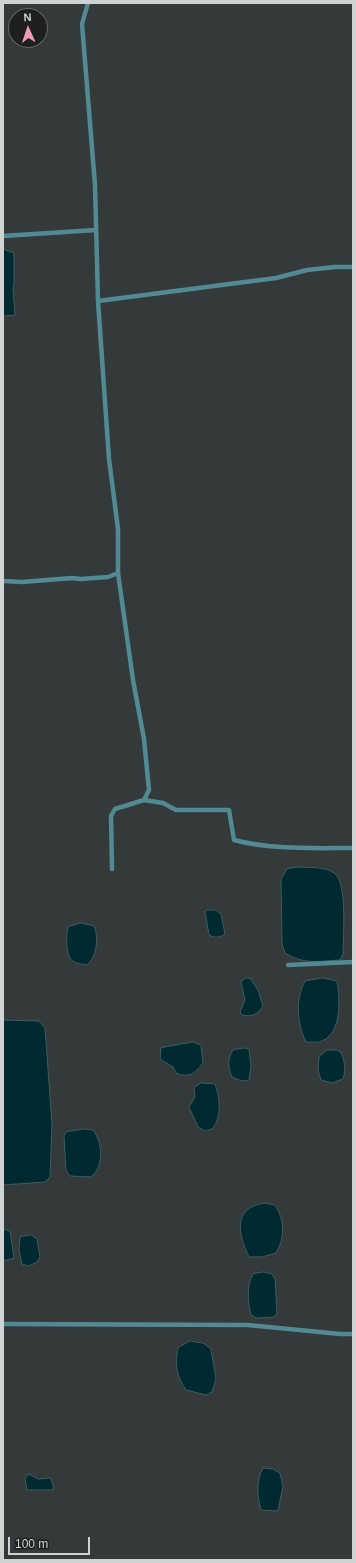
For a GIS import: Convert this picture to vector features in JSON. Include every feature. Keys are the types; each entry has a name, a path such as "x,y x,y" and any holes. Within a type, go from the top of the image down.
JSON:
{"street":[{"path":"88,3 82,24 95,185 98,301 109,460 118,529 118,573 132,680 144,739 149,790 144,800"},
{"path":"3,236 96,230"},
{"path":"98,301 276,278 307,270 335,266 353,267"},
{"path":"3,581 22,582 72,578 81,579 108,577 118,573"},
{"path":"112,869 111,816 115,809 144,800 163,803 176,810 229,810 234,840 253,845 353,848"},
{"path":"288,965 353,962"},
{"path":"3,1324 248,1325 353,1334"}],"water":[{"path":"3,249 14,253 13,289 15,315 3,316"},
{"path":"298,867 326,869 334,873 338,878 343,898 344,911 343,954 340,960 305,961 285,953 282,944 281,879 287,869"},
{"path":"208,910 216,910 221,914 225,934 217,937 209,935 205,912"},
{"path":"81,923 94,926 96,931 97,941 95,952 87,965 79,964 71,960 68,951 68,927"},
{"path":"246,978 250,978 258,990 263,1006 259,1011 249,1016 242,1015 240,1012 245,1000 241,982"},
{"path":"323,978 337,981 339,1006 336,1023 329,1037 322,1041 306,1042 298,1012 302,988 305,981"},
{"path":"3,1020 39,1021 45,1028 52,1124 50,1177 45,1182 3,1185"},
{"path":"193,1042 201,1045 203,1063 191,1074 185,1075 176,1073 173,1067 160,1059 161,1048"},
{"path":"244,1048 249,1049 251,1066 249,1080 242,1081 232,1077 229,1063 233,1050"},
{"path":"327,1050 337,1050 341,1053 345,1069 343,1079 332,1083 321,1080 318,1070 319,1057"},
{"path":"201,1083 215,1084 219,1101 219,1114 215,1124 212,1129 205,1131 198,1127 189,1107 195,1097 194,1088"},
{"path":"85,1129 93,1130 99,1141 101,1154 100,1161 95,1173 91,1177 70,1176 66,1170 64,1136 66,1132"},
{"path":"265,1203 275,1205 281,1217 283,1229 281,1241 276,1253 262,1257 249,1257 242,1239 240,1223 247,1210"},
{"path":"3,1229 10,1231 14,1258 3,1261"},
{"path":"31,1235 37,1239 40,1257 37,1262 29,1266 22,1264 19,1250 20,1237"},
{"path":"264,1272 272,1274 275,1279 277,1313 274,1317 256,1318 251,1315 248,1300 249,1283 253,1274"},
{"path":"190,1341 203,1343 211,1349 216,1379 212,1392 206,1395 186,1390 178,1375 178,1348"},
{"path":"263,1468 273,1469 280,1473 283,1486 278,1511 261,1510 258,1489 259,1478"},
{"path":"29,1474 38,1479 50,1478 53,1484 53,1490 27,1490 25,1479"}]}
